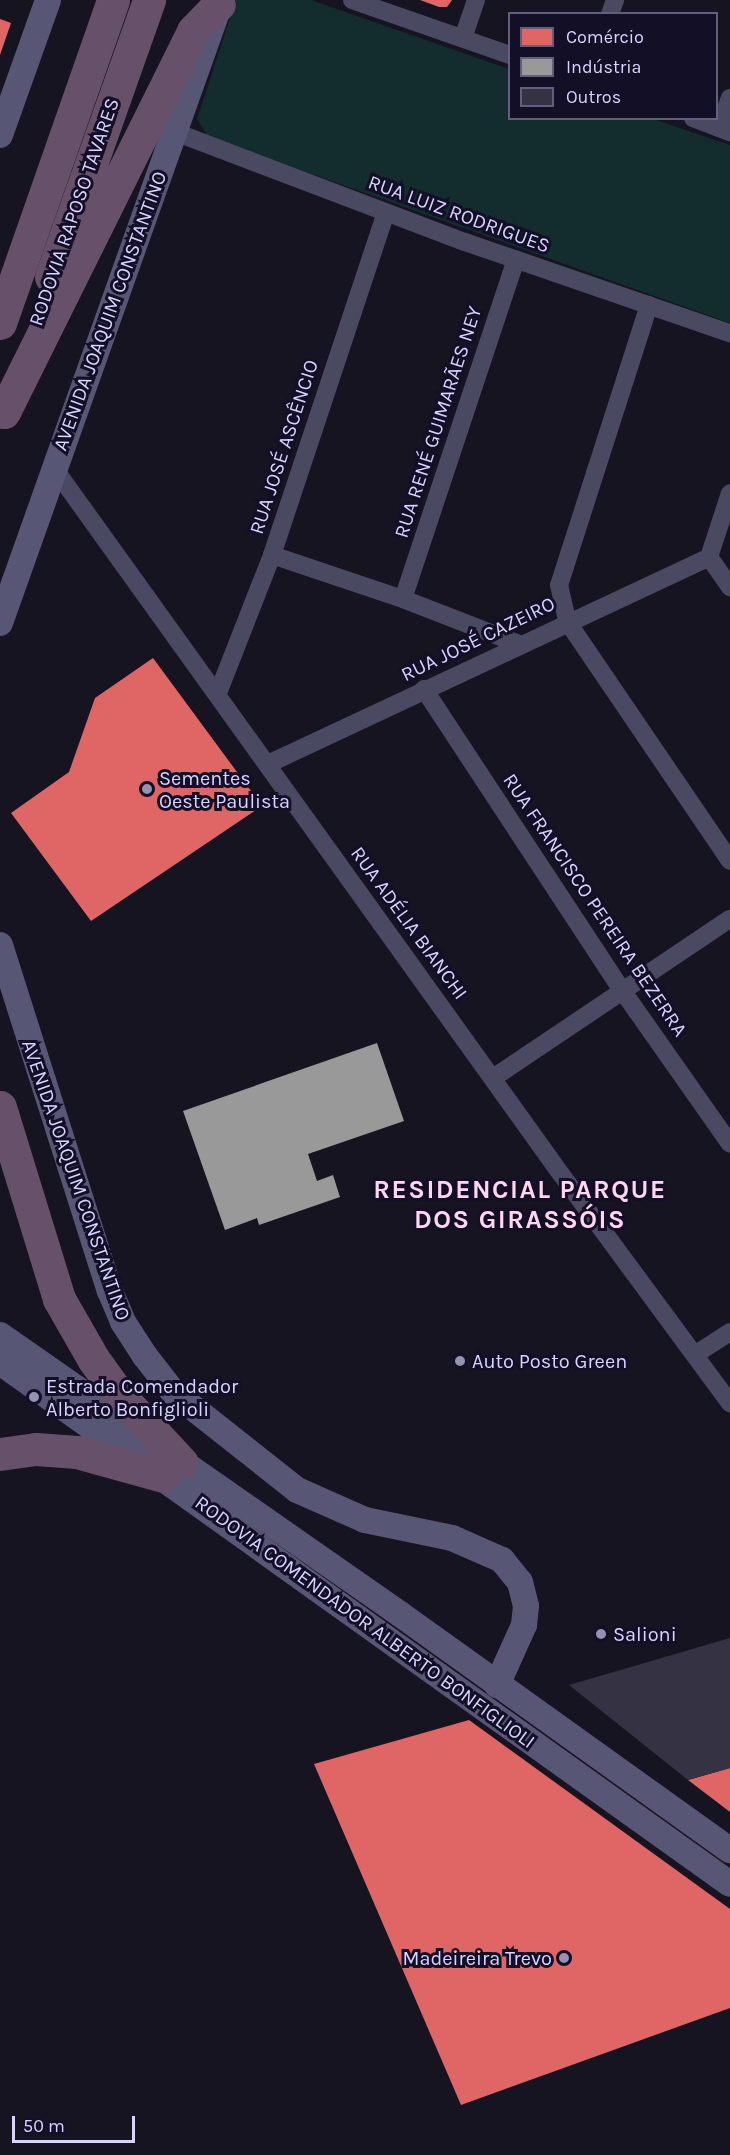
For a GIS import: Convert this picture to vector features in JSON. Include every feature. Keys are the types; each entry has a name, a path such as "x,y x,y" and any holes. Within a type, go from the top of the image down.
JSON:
{"highway":[{"name":"RODOVIA RAPOSO TAVARES","path":"0,323 113,0"},
{"name":"RODOVIA RAPOSO TAVARES","path":"2,418 149,0"},
{"path":"2,418 193,31 220,2"},
{"path":"0,1107 59,1299 94,1360 173,1470"},
{"path":"0,1454 36,1449 77,1452 173,1470"}],"street":[{"path":"0,135 48,0"},
{"path":"352,0 508,54"},
{"path":"463,38 476,0"},
{"name":"AVENIDA JOAQUIM CONSTANTINO","path":"0,622 220,2"},
{"path":"698,120 725,130 730,98"},
{"name":"RUA LUIZ RODRIGUES","path":"175,132 386,212 730,333"},
{"name":"RUA JOSÉ ASCÊNCIO","path":"218,693 272,555 386,212"},
{"name":"RUA RENÉ GUIMARÃES NEY","path":"403,599 516,259"},
{"path":"649,305 560,585 567,621 730,861"},
{"name":"RUA ADÉLIA BIANCHI","path":"54,468 730,1403"},
{"path":"730,494 708,557 730,587"},
{"path":"272,555 403,599 519,644"},
{"name":"RUA JOSÉ CAZEIRO","path":"268,764 567,621 708,557"},
{"name":"RUA FRANCISCO PEREIRA BEZERRA","path":"424,689 624,993 730,1144"},
{"path":"493,1078 624,993 730,919"},
{"name":"AVENIDA JOAQUIM CONSTANTINO","path":"0,945 103,1269 123,1322 145,1356 182,1399 297,1490 365,1520 452,1538 502,1560 520,1582 526,1606 524,1625 496,1685"},
{"path":"730,1332 696,1354 730,1393"},
{"name":"RODOVIA COMENDADOR ALBERTO BONFIGLIOLI","path":"0,1335 173,1470 730,1884"},
{"name":"RODOVIA COMENDADOR ALBERTO BONFIGLIOLI","path":"0,1362 173,1470 496,1685 730,1850"}],"green space":[{"path":"236,0 311,0 508,69 508,120 656,120 730,145 730,323 208,137 197,119"}],"building: Comércio":[{"path":"420,0 452,0 447,7 439,7"},
{"path":"0,19 11,23 0,55"},
{"name":"Sementes Oeste Paulista","path":"153,658 262,806 91,921 11,813 69,772 95,698"},
{"name":"Madeireira Trevo","path":"469,1720 730,1909 730,2008 461,2105 314,1764"},
{"path":"730,1768 730,1812 688,1780"}],"building: Indústria":[{"path":"377,1043 404,1121 308,1154 317,1181 333,1175 340,1197 259,1225 257,1218 225,1230 183,1111"}],"building: Outros":[{"path":"730,1638 730,1768 688,1780 569,1685"}],"place":[{"name":"Sementes Oeste Paulista","path":"147,789"},
{"name":"Auto Posto Green","path":"460,1361"},
{"name":"Estrada Comendador Alberto Bonfiglioli","path":"34,1397"},
{"name":"Salioni","path":"601,1634"},
{"name":"Madeireira Trevo","path":"564,1958"}],"district":[{"name":"RESIDENCIAL PARQUE DOS GIRASSÓIS","path":"520,1205"}]}
